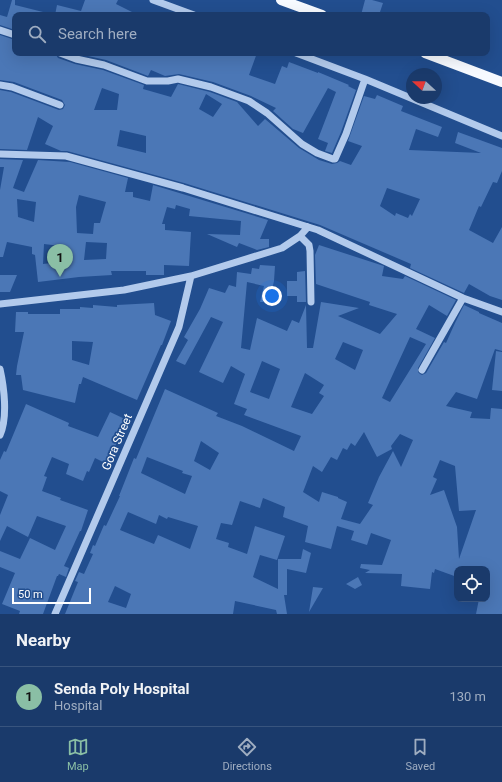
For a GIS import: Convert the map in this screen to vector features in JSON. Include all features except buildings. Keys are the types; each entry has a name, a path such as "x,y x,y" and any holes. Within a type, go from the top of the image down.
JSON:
{"main road":[{"path":"281,0 314,12"},
{"path":"433,56 502,82"}],"street":[{"path":"153,0 186,12"},
{"path":"0,30 12,34"},
{"path":"68,56 104,65 147,81 168,81 178,79 211,87 249,101 267,113 302,144 317,153 333,159 335,159 346,134 365,79"},
{"path":"304,56 365,79 502,136"},
{"path":"0,85 12,87 60,105"},
{"path":"0,154 66,156 183,188 318,230 463,298 502,312"},
{"path":"0,304 124,290 191,276 282,248 300,236 308,227"},
{"path":"300,236 309,245 311,302"},
{"name":"Gora Street","path":"56,614 179,327 191,276"},
{"path":"422,370 463,298"},
{"path":"0,369 5,392 3,429 0,435"}],"place":[{"name":"Senda Poly Hospital","path":"60,277"}]}
